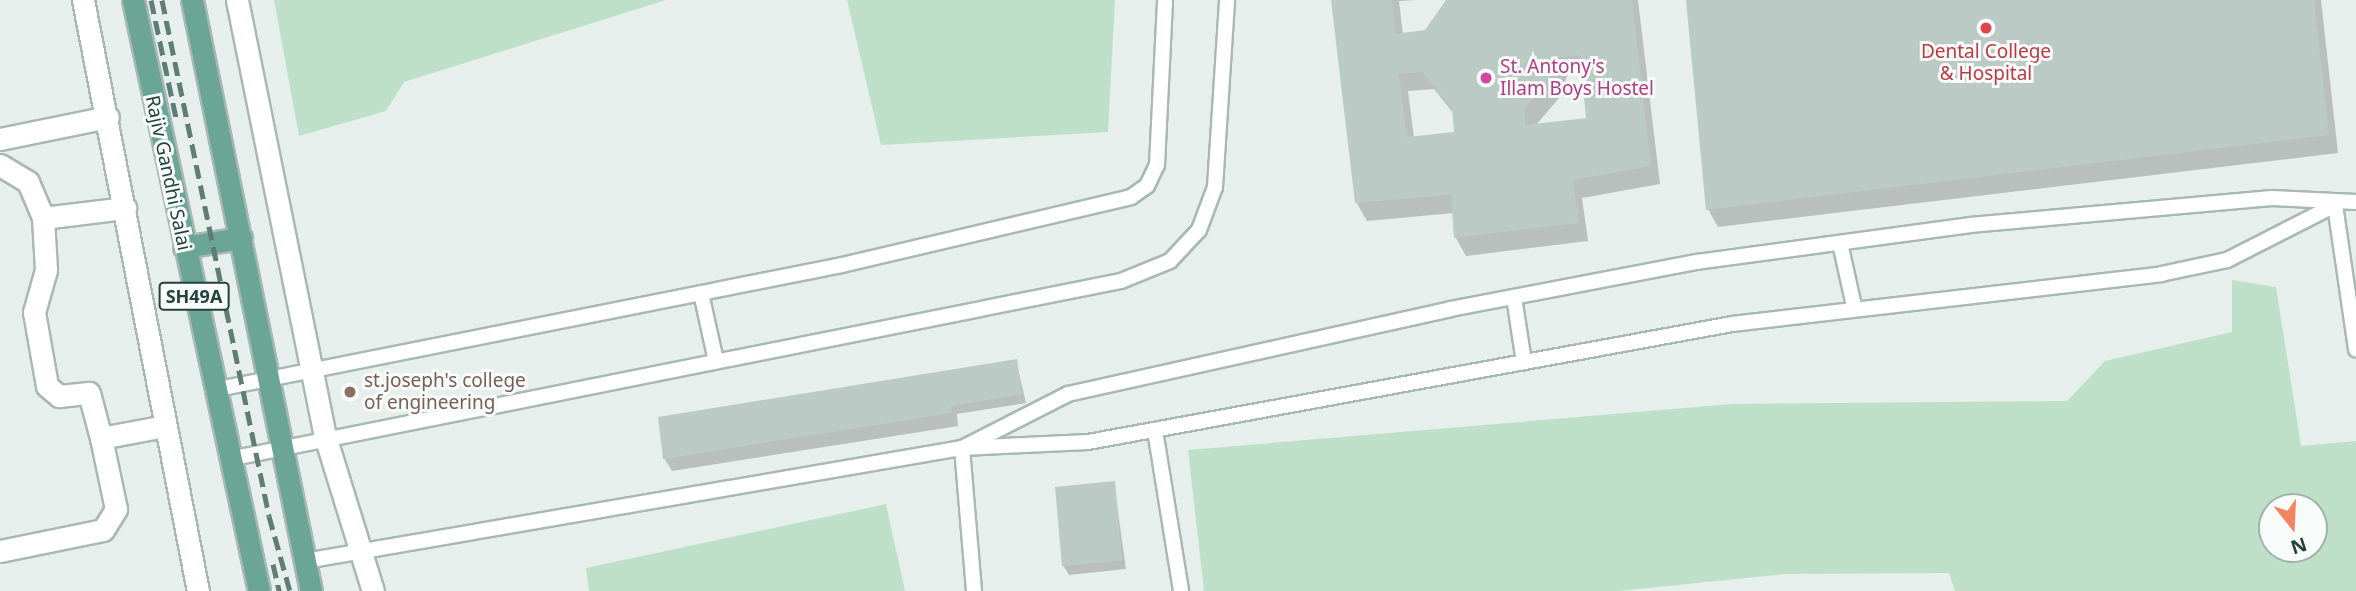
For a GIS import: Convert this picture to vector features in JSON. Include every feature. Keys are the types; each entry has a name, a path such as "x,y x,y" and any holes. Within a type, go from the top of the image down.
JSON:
{"main road":[{"name":"Rajiv Gandhi Salai","path":"132,0 213,390 259,591"},
{"name":"SH49A","path":"192,0 284,446 311,591"},
{"path":"184,247 242,238"}],"street":[{"path":"83,0 108,117 198,591"},
{"path":"237,0 325,436 363,550 373,591"},
{"path":"0,139 108,117"},
{"path":"0,165 28,182 44,218 46,270 34,312 47,386 59,397 89,393 116,509 113,522 103,530 0,551"},
{"path":"44,218 125,208"},
{"path":"101,438 165,426"}],"lane":[{"path":"213,390 701,293 1131,197 1147,186 1157,165 1166,0"},
{"path":"229,459 325,436 1121,281 1170,261 1199,230 1215,187 1227,0"},
{"path":"962,448 1068,394 1514,297 1840,243 2272,198 2335,205 2356,202"},
{"path":"305,561 962,448 1042,447 1155,430 1524,362 1854,306 2200,266 2227,260 2335,205"},
{"path":"2335,205 2356,349"},
{"path":"1840,243 1854,306"},
{"path":"701,293 716,361"},
{"path":"1514,297 1524,362"},
{"path":"1155,430 1181,591"},
{"path":"962,448 974,591"}],"green space":[{"path":"274,0 666,0 404,82 386,111 299,136"},
{"path":"847,0 1115,0 1108,132 881,145"},
{"path":"2232,280 2276,287 2301,446 2356,441 2356,591 1955,591 1949,573 1784,574 1619,591 1204,591 1188,450 1732,404 2067,401 2105,361 2232,332"},
{"path":"886,504 905,591 589,591 586,568"}],"building":[{"path":"1331,0 1392,0 1395,34 1425,30 1446,0 1632,0 1651,166 1573,180 1579,223 1454,238 1451,195 1355,203","holes":["1580,55 1586,118 1525,125 1525,108 1551,78 1557,58","1422,72 1452,109 1454,132 1407,137 1399,74"]},
{"path":"1686,0 2314,0 2329,135 1706,210"},
{"path":"1017,359 1022,394 951,406 952,413 663,459 658,417"},
{"path":"1115,481 1122,561 1062,566 1055,487"}],"railway":[{"path":"151,0 177,122"},
{"path":"162,0 269,516 290,591"},
{"path":"273,564 279,591"}],"place":[{"name":"Dental College & Hospital","path":"1986,28"},
{"name":"St. Antony's Illam Boys Hostel","path":"1486,78"},
{"name":"st.joseph's college of engineering","path":"350,392"}]}
